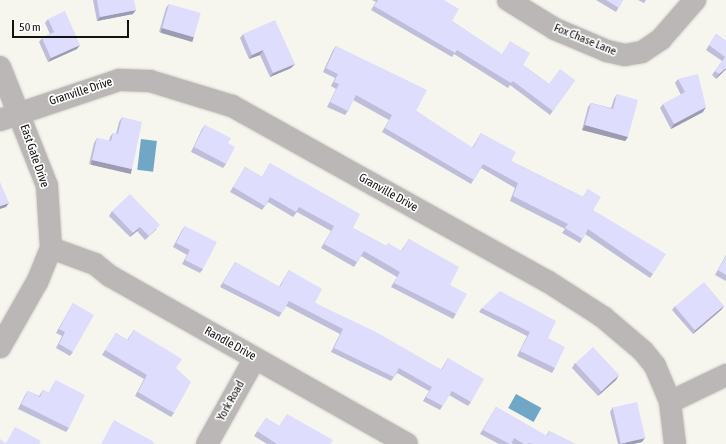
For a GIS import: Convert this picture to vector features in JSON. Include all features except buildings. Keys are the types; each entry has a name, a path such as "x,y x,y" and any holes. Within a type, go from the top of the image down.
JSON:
{"street":[{"name":"Fox Chase Lane","path":"508,0 555,29 607,51 626,55 642,52 661,39 695,0"},
{"name":"East Gate Drive","path":"0,67 9,116 47,186 51,248"},
{"name":"Granville Drive","path":"9,116 119,80 150,81 232,106 547,281 603,316 643,351 655,366 670,402 675,444"},
{"path":"0,347 37,282 51,248"},
{"name":"Randle Drive","path":"51,248 95,264 110,276 407,444"},
{"name":"York Road","path":"207,444 255,358"},
{"path":"670,402 726,375"}],"water":[{"path":"141,139 157,141 153,172 137,170"},
{"path":"516,394 541,408 534,422 508,408"}]}
